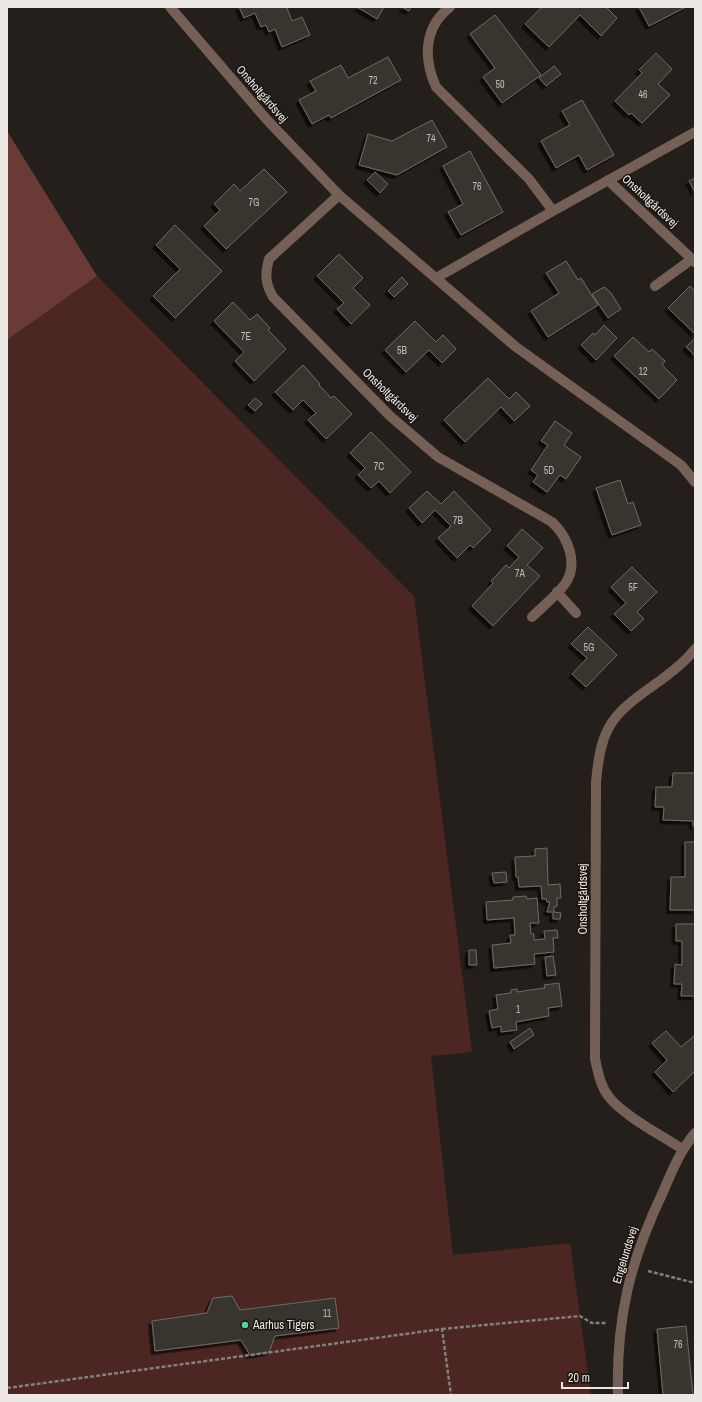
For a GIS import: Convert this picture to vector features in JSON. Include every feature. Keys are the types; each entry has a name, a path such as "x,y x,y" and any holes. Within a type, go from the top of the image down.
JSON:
{"street":[{"name":"Onsholtgårdsvej","path":"170,7 268,121 339,195 516,347 681,465 695,482"},
{"path":"450,7 444,12 434,26 428,43 427,58 430,73 436,87 529,179 553,210"},
{"name":"Onsholtgårdsvej","path":"436,278 553,210 695,132"},
{"name":"Onsholtgårdsvej","path":"608,180 693,260 656,286"},
{"name":"Onsholtgårdsvej","path":"339,195 269,259 265,272 266,286 273,297 390,416 438,457 552,522 562,532 569,550 570,570 565,583 532,617"},
{"path":"557,592 576,613"},
{"name":"Onsholtgårdsvej","path":"682,1149 622,1110 608,1096 600,1079 595,1059 596,783 598,755 608,726 625,706 686,661 695,649"},
{"name":"Engelundsvej","path":"618,1395 617,1365 621,1322 632,1267 647,1226 682,1149 695,1133"}],"path":[{"path":"632,1267 695,1282"},
{"path":"7,1388 442,1329 580,1316 592,1323 621,1322"},
{"path":"442,1329 451,1395"}],"shaded area":[{"path":"7,131 97,276 7,340"},
{"path":"97,276 414,596 472,1052 431,1056 453,1255 570,1243 591,1395 7,1395 7,340"}],"building":[{"path":"239,7 288,7 287,8 292,21 302,17 310,35 282,47 275,29 269,32 266,25 261,27 255,13 244,18"},
{"path":"357,7 384,7 377,19"},
{"path":"402,7 411,7 409,11"},
{"path":"542,7 606,7 617,18 601,36 580,15 549,47 525,24"},
{"path":"639,7 686,7 649,26"},
{"path":"495,15 541,75 502,103 483,77 495,68 470,34"},
{"path":"656,53 672,69 658,84 670,95 642,123 631,113 629,115 615,101 642,73 639,70"},
{"path":"388,57 401,80 331,118 329,115 312,124 299,100 316,91 310,81 341,65 348,78"},
{"path":"554,66 561,74 546,86 539,78"},
{"path":"582,100 614,155 587,170 579,155 556,168 541,141 570,125 562,111"},
{"path":"432,120 447,147 397,175 359,165 368,134 392,141"},
{"path":"470,151 503,212 461,235 448,212 463,204 443,166"},
{"path":"264,169 287,192 226,249 204,226 220,210 214,204 234,184 240,191"},
{"path":"375,172 388,184 380,193 367,180"},
{"path":"695,178 695,192 689,181"},
{"path":"175,225 222,271 175,318 153,296 180,269 156,245"},
{"path":"339,254 363,278 353,288 370,305 351,324 337,309 344,303 317,276"},
{"path":"566,261 578,280 581,278 598,305 548,337 531,311 559,293 546,273"},
{"path":"402,277 408,284 394,297 388,291"},
{"path":"690,286 695,292 695,334 668,308"},
{"path":"604,287 611,293 621,309 608,318 592,294"},
{"path":"233,302 250,320 257,314 270,328 268,330 286,349 254,381 235,361 244,352 214,321"},
{"path":"415,321 436,342 443,335 456,349 442,363 429,350 406,372 385,350"},
{"path":"604,325 617,338 596,360 581,345 593,333 595,335"},
{"path":"633,337 649,352 652,349 665,361 662,365 677,380 659,399 614,356"},
{"path":"695,338 695,356 686,347"},
{"path":"303,365 331,398 334,396 352,414 326,439 308,420 316,413 303,400 293,410 275,392"},
{"path":"488,378 509,399 516,392 530,406 514,421 501,407 465,442 444,420"},
{"path":"255,398 262,404 255,411 248,405"},
{"path":"555,421 572,433 564,445 581,457 566,479 560,475 547,492 533,482 538,475 531,470 548,445 541,441"},
{"path":"371,432 411,472 390,493 379,481 371,488 358,475 365,468 350,453"},
{"path":"620,480 628,504 633,502 641,525 612,535 596,488"},
{"path":"427,491 441,504 454,491 491,530 473,548 470,545 457,558 438,538 451,526 435,510 422,523 409,508"},
{"path":"522,529 543,548 527,565 540,576 493,626 472,606 493,583 491,581 506,565 509,568 519,557 507,546"},
{"path":"632,567 657,592 637,612 644,619 631,631 614,614 626,603 611,587"},
{"path":"588,627 617,655 586,687 572,674 587,658 571,644"},
{"path":"673,773 695,773 695,826 693,826 693,821 663,820 664,807 655,807 656,787 672,787"},
{"path":"685,842 695,842 695,910 670,910 671,877 685,877"},
{"path":"547,848 548,885 560,884 561,898 557,898 557,906 554,907 554,912 561,913 560,919 553,919 553,912 547,912 550,902 547,902 546,899 542,899 541,886 519,887 518,877 516,877 515,857 535,856 535,849"},
{"path":"506,872 507,882 494,883 492,873"},
{"path":"526,896 527,899 537,898 539,923 530,923 531,934 534,934 534,940 545,939 544,931 557,930 558,938 553,938 554,952 534,954 535,964 494,968 492,945 511,943 510,935 515,935 514,918 487,920 486,902 513,900 513,897"},
{"path":"676,924 695,924 695,996 681,996 682,984 674,984 675,964 682,965 682,941 676,941"},
{"path":"469,950 476,950 477,965 469,965"},
{"path":"553,956 556,975 547,976 545,957"},
{"path":"559,983 562,1006 548,1008 549,1016 516,1022 517,1030 501,1032 501,1026 492,1028 489,1011 498,1009 496,995 511,993 511,990 517,989 517,992 545,988 544,985"},
{"path":"530,1028 534,1035 514,1049 510,1042"},
{"path":"666,1031 681,1047 695,1035 695,1071 673,1092 655,1072 667,1060 652,1043"},
{"name":"Aarhus Tigers","path":"232,1296 240,1310 335,1298 339,1328 275,1336 269,1352 250,1355 241,1340 155,1351 152,1321 207,1313 213,1298"},
{"path":"686,1326 693,1395 663,1395 657,1329"}],"place":[{"name":"Aarhus Tigers","path":"245,1325"}]}
